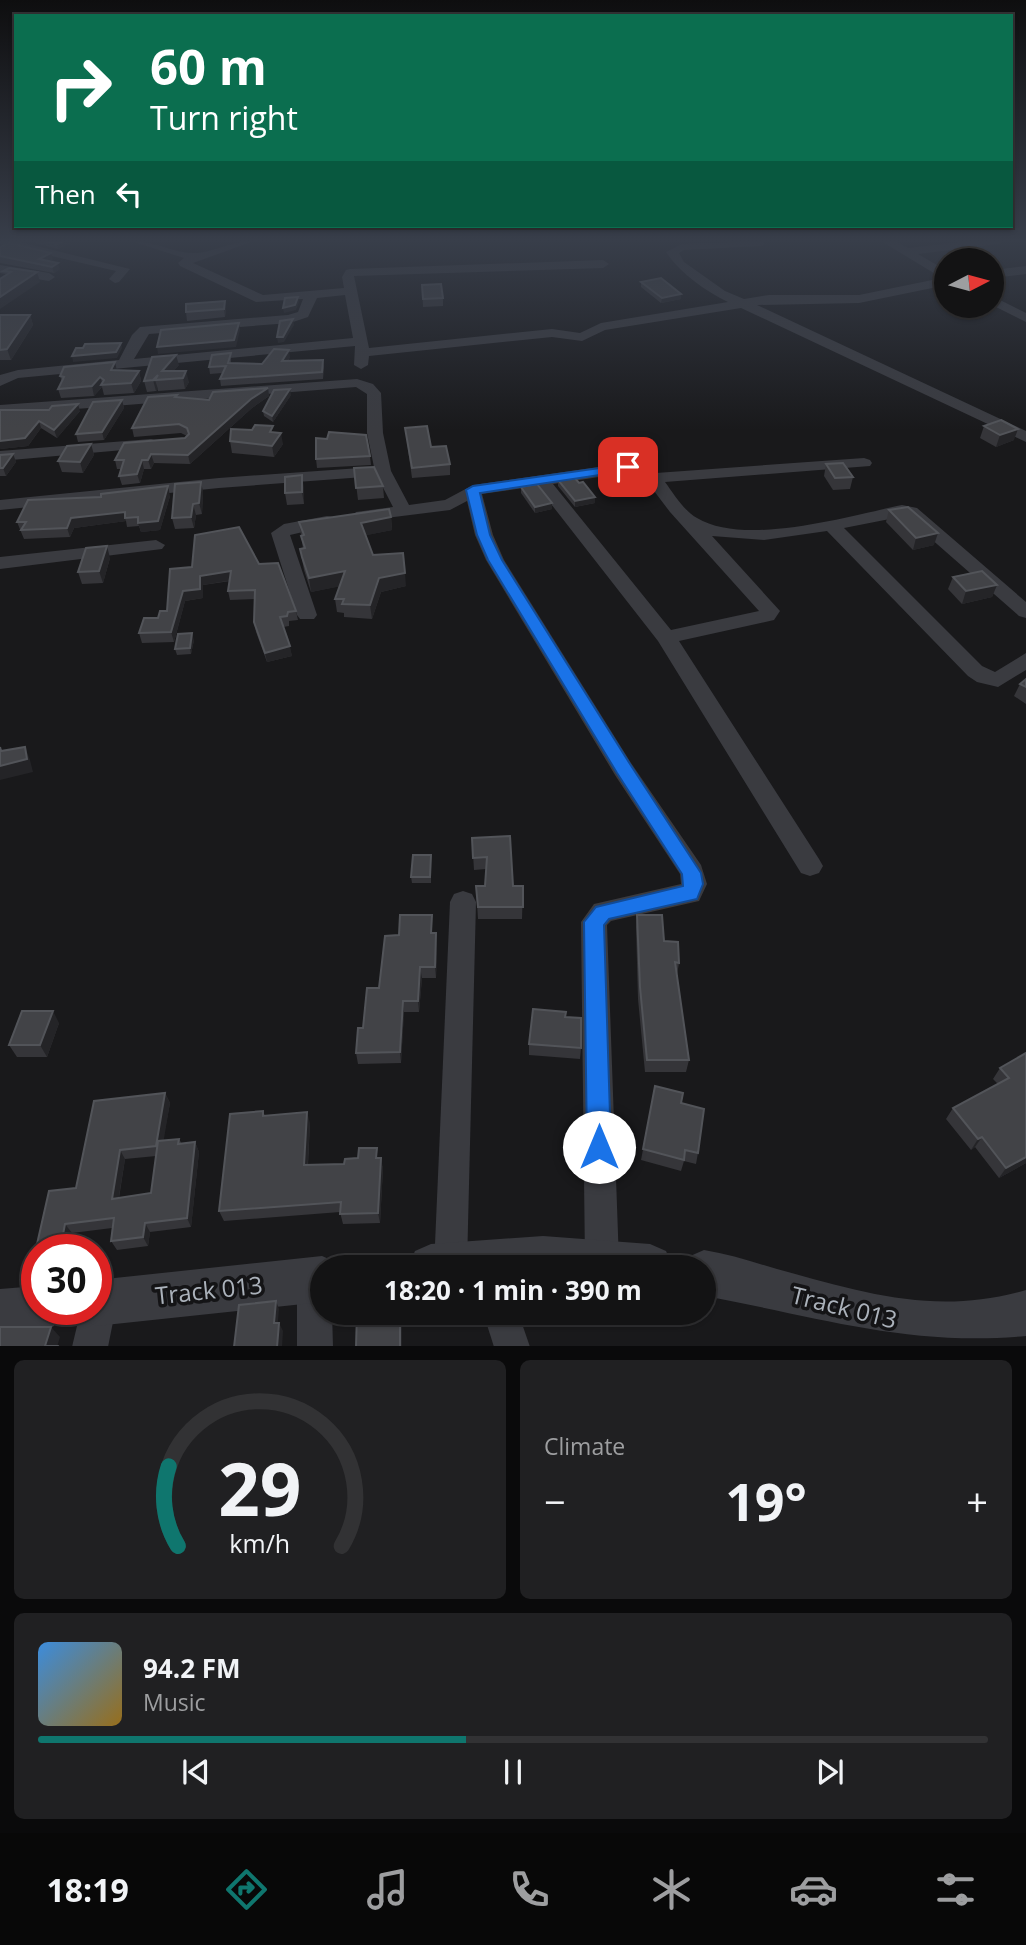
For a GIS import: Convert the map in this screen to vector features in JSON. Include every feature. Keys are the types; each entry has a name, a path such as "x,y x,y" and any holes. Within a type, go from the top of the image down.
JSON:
{"street":[{"path":"124,365 139,335 145,330 290,319 303,314 308,304"},
{"path":"355,304 362,347 357,383"},
{"path":"0,382 13,374 124,365 552,333 582,337 601,327 745,304 1026,437"},
{"path":"1004,306 1026,318"},
{"path":"1009,309 1026,306"},
{"path":"0,410 357,383 368,387 374,393 375,433 383,471 404,511"},
{"path":"0,456 167,442"},
{"path":"651,478 864,463"},
{"path":"307,615 280,533 309,524 450,505 473,490 628,467 642,470 651,478 770,611 767,615 666,637"},
{"path":"0,505 219,483 383,471"},
{"path":"541,480 666,637 810,866"},
{"path":"473,490 484,535 495,560 624,769 692,873 694,884 690,893 603,912 594,922 602,1255"},
{"path":"689,522 712,532 739,536 831,524 902,510 911,512 1026,612"},
{"path":"831,524 975,671 984,677 998,680 1026,660"},
{"path":"0,563 156,545"},
{"path":"462,1255 463,902"},
{"name":"Track 013","path":"716,1276 875,1318 937,1329 995,1324 1026,1313"},
{"name":"Track 013","path":"112,1301 310,1280"},
{"path":"0,1312 21,1310"},
{"path":"90,1346 94,1325"},
{"path":"315,1346 316,1325"},
{"path":"505,1325 512,1346"}],"building":[{"path":"186,304 225,304 224,309 186,312"},
{"path":"284,304 295,304 295,305 283,308"},
{"path":"0,315 30,315 7,349 0,350"},
{"path":"293,319 283,337 277,337 280,321"},
{"path":"239,323 234,340 157,347 161,330"},
{"path":"121,343 116,352 72,356 76,348 83,348 85,344"},
{"path":"274,349 289,350 282,361 323,360 322,372 220,379 226,366 209,367 212,355 231,353 228,363 262,364"},
{"path":"176,355 162,371 186,371 183,378 155,380 158,375 153,380 144,381 152,357"},
{"path":"115,362 111,370 139,371 131,383 101,385 104,380 100,377 92,386 58,389 64,377 60,376 64,367"},
{"path":"268,388 251,399 188,455 151,454 148,460 142,460 137,474 119,476 124,460 115,460 124,443 185,438 189,434 187,428 179,424 132,428 148,397 177,395 175,397 209,400 213,392"},
{"path":"290,389 272,416 263,411 274,390"},
{"path":"122,400 102,432 76,434 93,402"},
{"path":"78,404 54,430 39,421 25,438 0,441 0,410 49,410 52,406"},
{"path":"1001,420 1018,429 1000,435 984,426"},
{"path":"255,425 273,426 270,432 281,433 272,446 230,441 231,429 252,430"},
{"path":"427,426 431,447 446,446 450,464 412,468 405,428"},
{"path":"329,432 366,435 370,456 316,459 316,438 327,439"},
{"path":"91,444 80,462 58,461 67,446"},
{"path":"13,454 3,468 0,468 0,455"},
{"path":"843,463 853,477 835,478 826,464"},
{"path":"374,467 383,486 356,488 354,468"},
{"path":"302,475 302,492 285,493 285,477"},
{"path":"574,477 579,483 583,482 595,497 575,501 558,480"},
{"path":"201,482 199,503 193,504 191,517 172,518 175,484"},
{"path":"537,484 552,503 535,507 521,487"},
{"path":"168,486 158,521 138,523 138,517 125,518 125,512 71,518 67,528 21,530 26,522 17,522 28,500 101,497 101,494"},
{"path":"908,507 938,533 916,538 889,510"},
{"path":"389,509 391,517 361,523 373,555 403,553 405,573 379,578 370,605 342,604 344,599 335,599 345,571 309,578 300,549 305,548 299,522"},
{"path":"239,527 259,564 278,563 296,611 280,617 290,646 265,653 254,622 255,590 228,591 231,571 200,576 200,589 183,591 171,632 139,633 144,618 158,618 160,611 167,611 170,569 192,567 195,535"},
{"path":"107,546 99,571 78,572 86,548"},
{"path":"982,571 997,585 966,591 953,577"},
{"path":"192,633 190,648 175,649 178,634"},
{"path":"0,747 1,751 25,747 27,759 0,766"},
{"path":"510,836 513,886 523,886 523,907 478,907 476,886 485,886 487,857 473,858 472,838"},
{"path":"413,855 431,855 430,877 411,877"},
{"path":"400,915 432,915 431,933 436,933 435,967 420,967 418,1001 403,1001 400,1052 356,1053 358,1028 363,1028 367,988 379,988 385,936 399,935"},
{"path":"637,915 662,915 664,941 678,942 679,963 675,962 689,1060 647,1060"},
{"path":"533,1009 566,1012 565,1017 581,1018 581,1048 529,1044"},
{"path":"22,1011 53,1011 40,1045 9,1045"},
{"path":"1026,1053 1026,1157 1006,1168 982,1137 978,1139 953,1108 1009,1078 1000,1068"},
{"path":"655,1086 683,1093 681,1103 704,1109 698,1153 685,1150 684,1160 643,1149"},
{"path":"165,1093 156,1146 120,1150 112,1199 151,1193 158,1141 179,1139 178,1144 195,1142 187,1218 145,1223 143,1237 112,1241 114,1218 65,1224 63,1234 39,1234 49,1191 76,1188 94,1101"},
{"path":"263,1111 263,1116 307,1112 304,1165 344,1164 345,1159 358,1158 359,1148 377,1148 376,1158 381,1158 378,1213 340,1214 341,1202 219,1211 230,1114"},
{"path":"276,1301 274,1323 279,1323 277,1346 234,1346 239,1305"},
{"path":"357,1325 400,1325 400,1346 356,1346"},
{"path":"0,1327 51,1327 45,1346 0,1346"}],"route":[{"path":"599,1147 592,936 594,922 603,912 677,898 690,893 694,884 692,873 624,769 495,560 484,535 473,490 628,467"}]}
